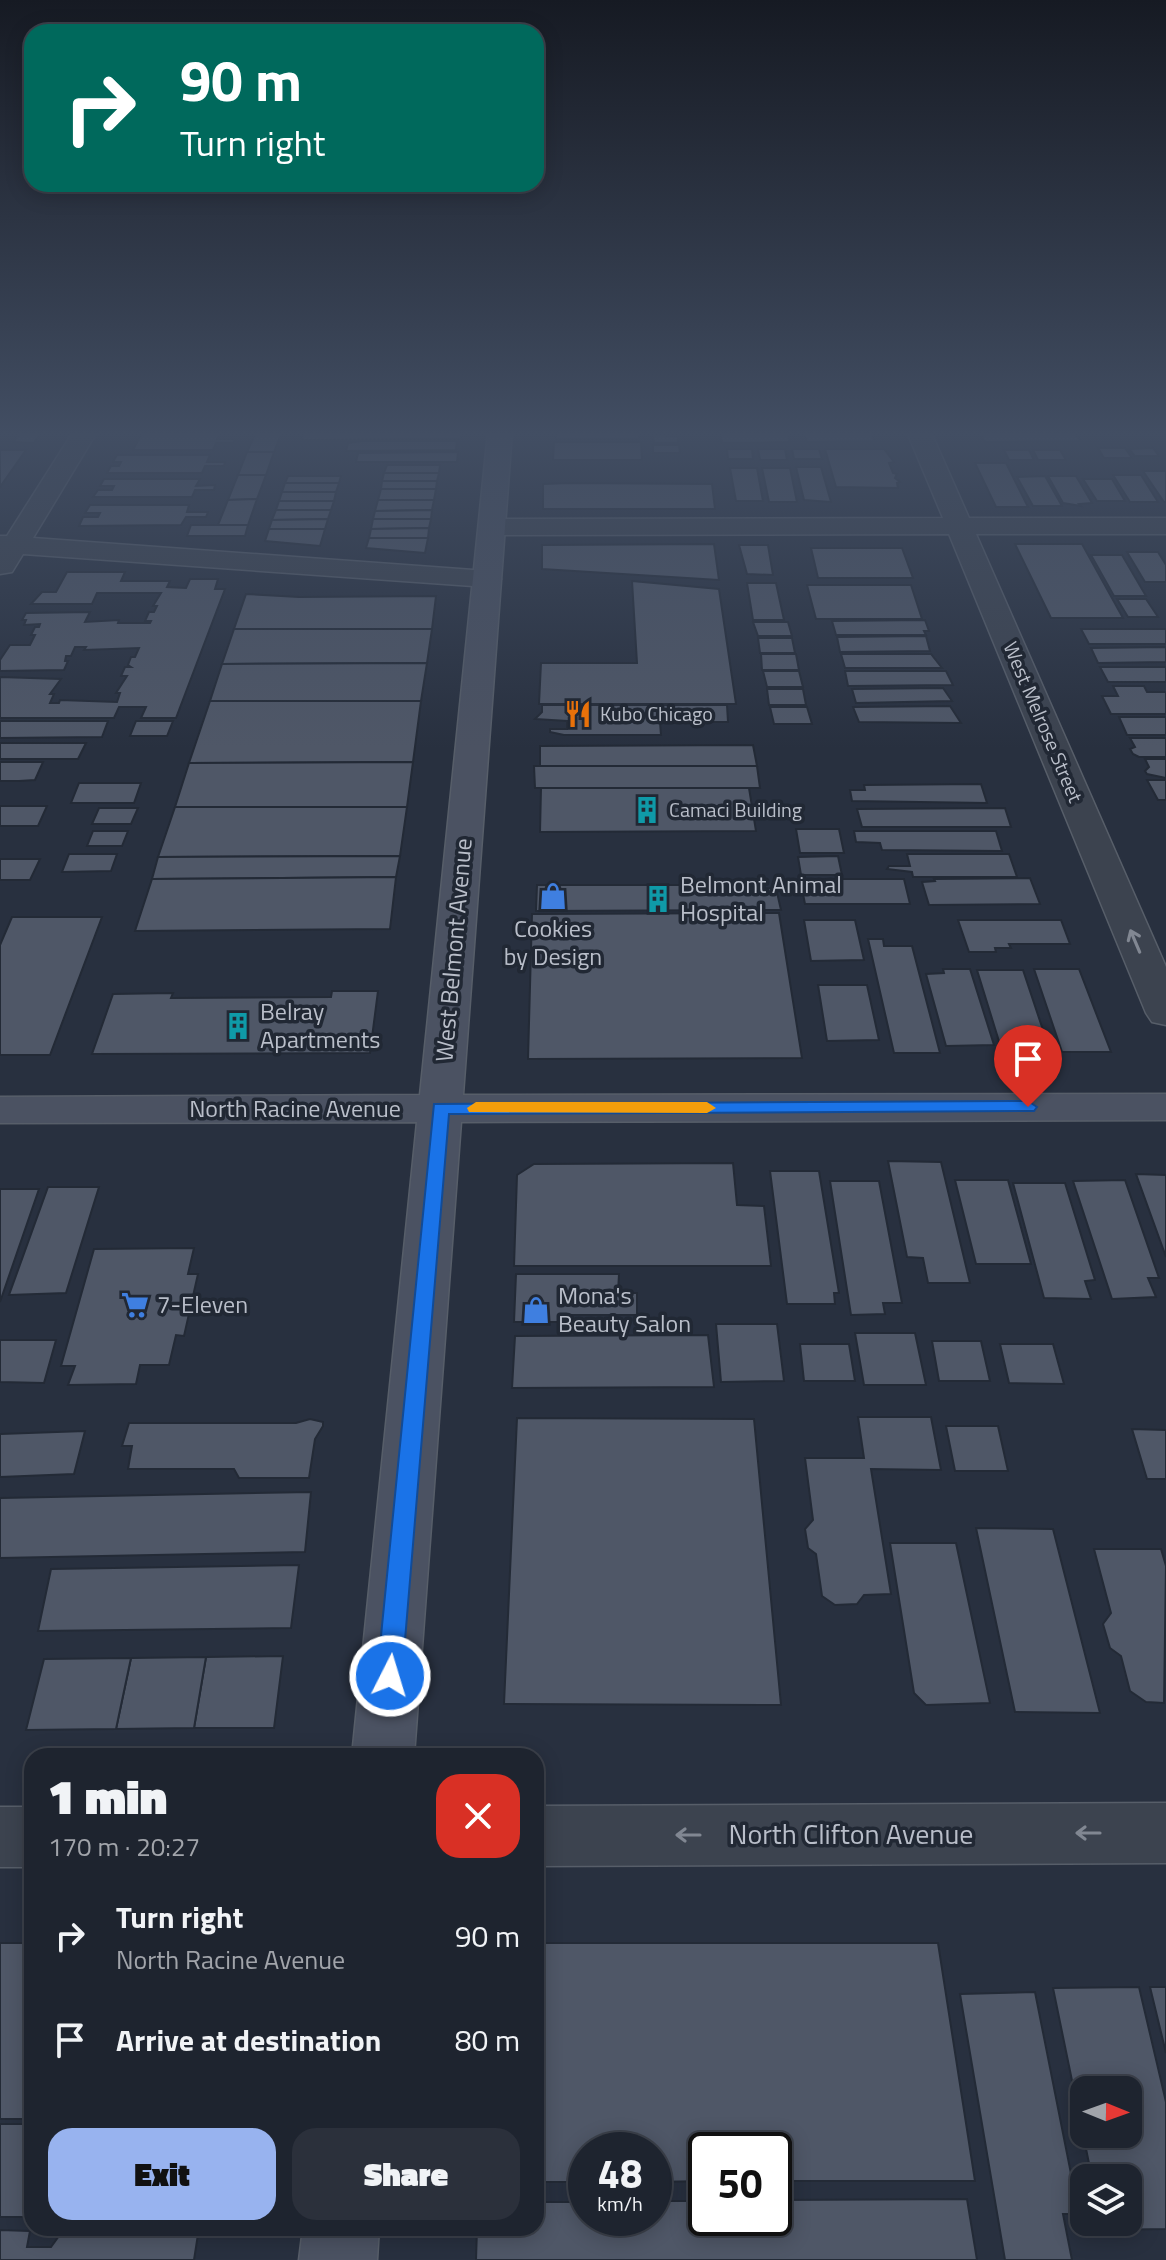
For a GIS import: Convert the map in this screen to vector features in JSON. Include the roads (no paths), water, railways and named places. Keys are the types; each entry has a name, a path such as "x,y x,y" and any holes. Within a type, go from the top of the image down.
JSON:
{"main road":[{"name":"West Belmont Avenue","path":"384,1748 491,537"},
{"name":"North Racine Avenue","path":"0,1110 1166,1107"},
{"path":"338,2260 340,2236"}],"street":[{"name":"West Melrose Street","path":"965,537 1166,1013"},
{"path":"0,569 7,545 487,579"},
{"name":"North Clifton Avenue","path":"544,1836 1166,1833"},
{"path":"0,1837 24,1837"}],"place":[{"name":"Kubo Chicago","path":"578,714"},
{"name":"Camaci Building","path":"647,810"},
{"name":"Cookies by Design","path":"553,896"},
{"name":"Belmont Animal Hospital","path":"658,899"},
{"name":"Belray Apartments","path":"238,1026"},
{"name":"7-Eleven","path":"135,1305"},
{"name":"Mona's Beauty Salon","path":"536,1310"}]}
